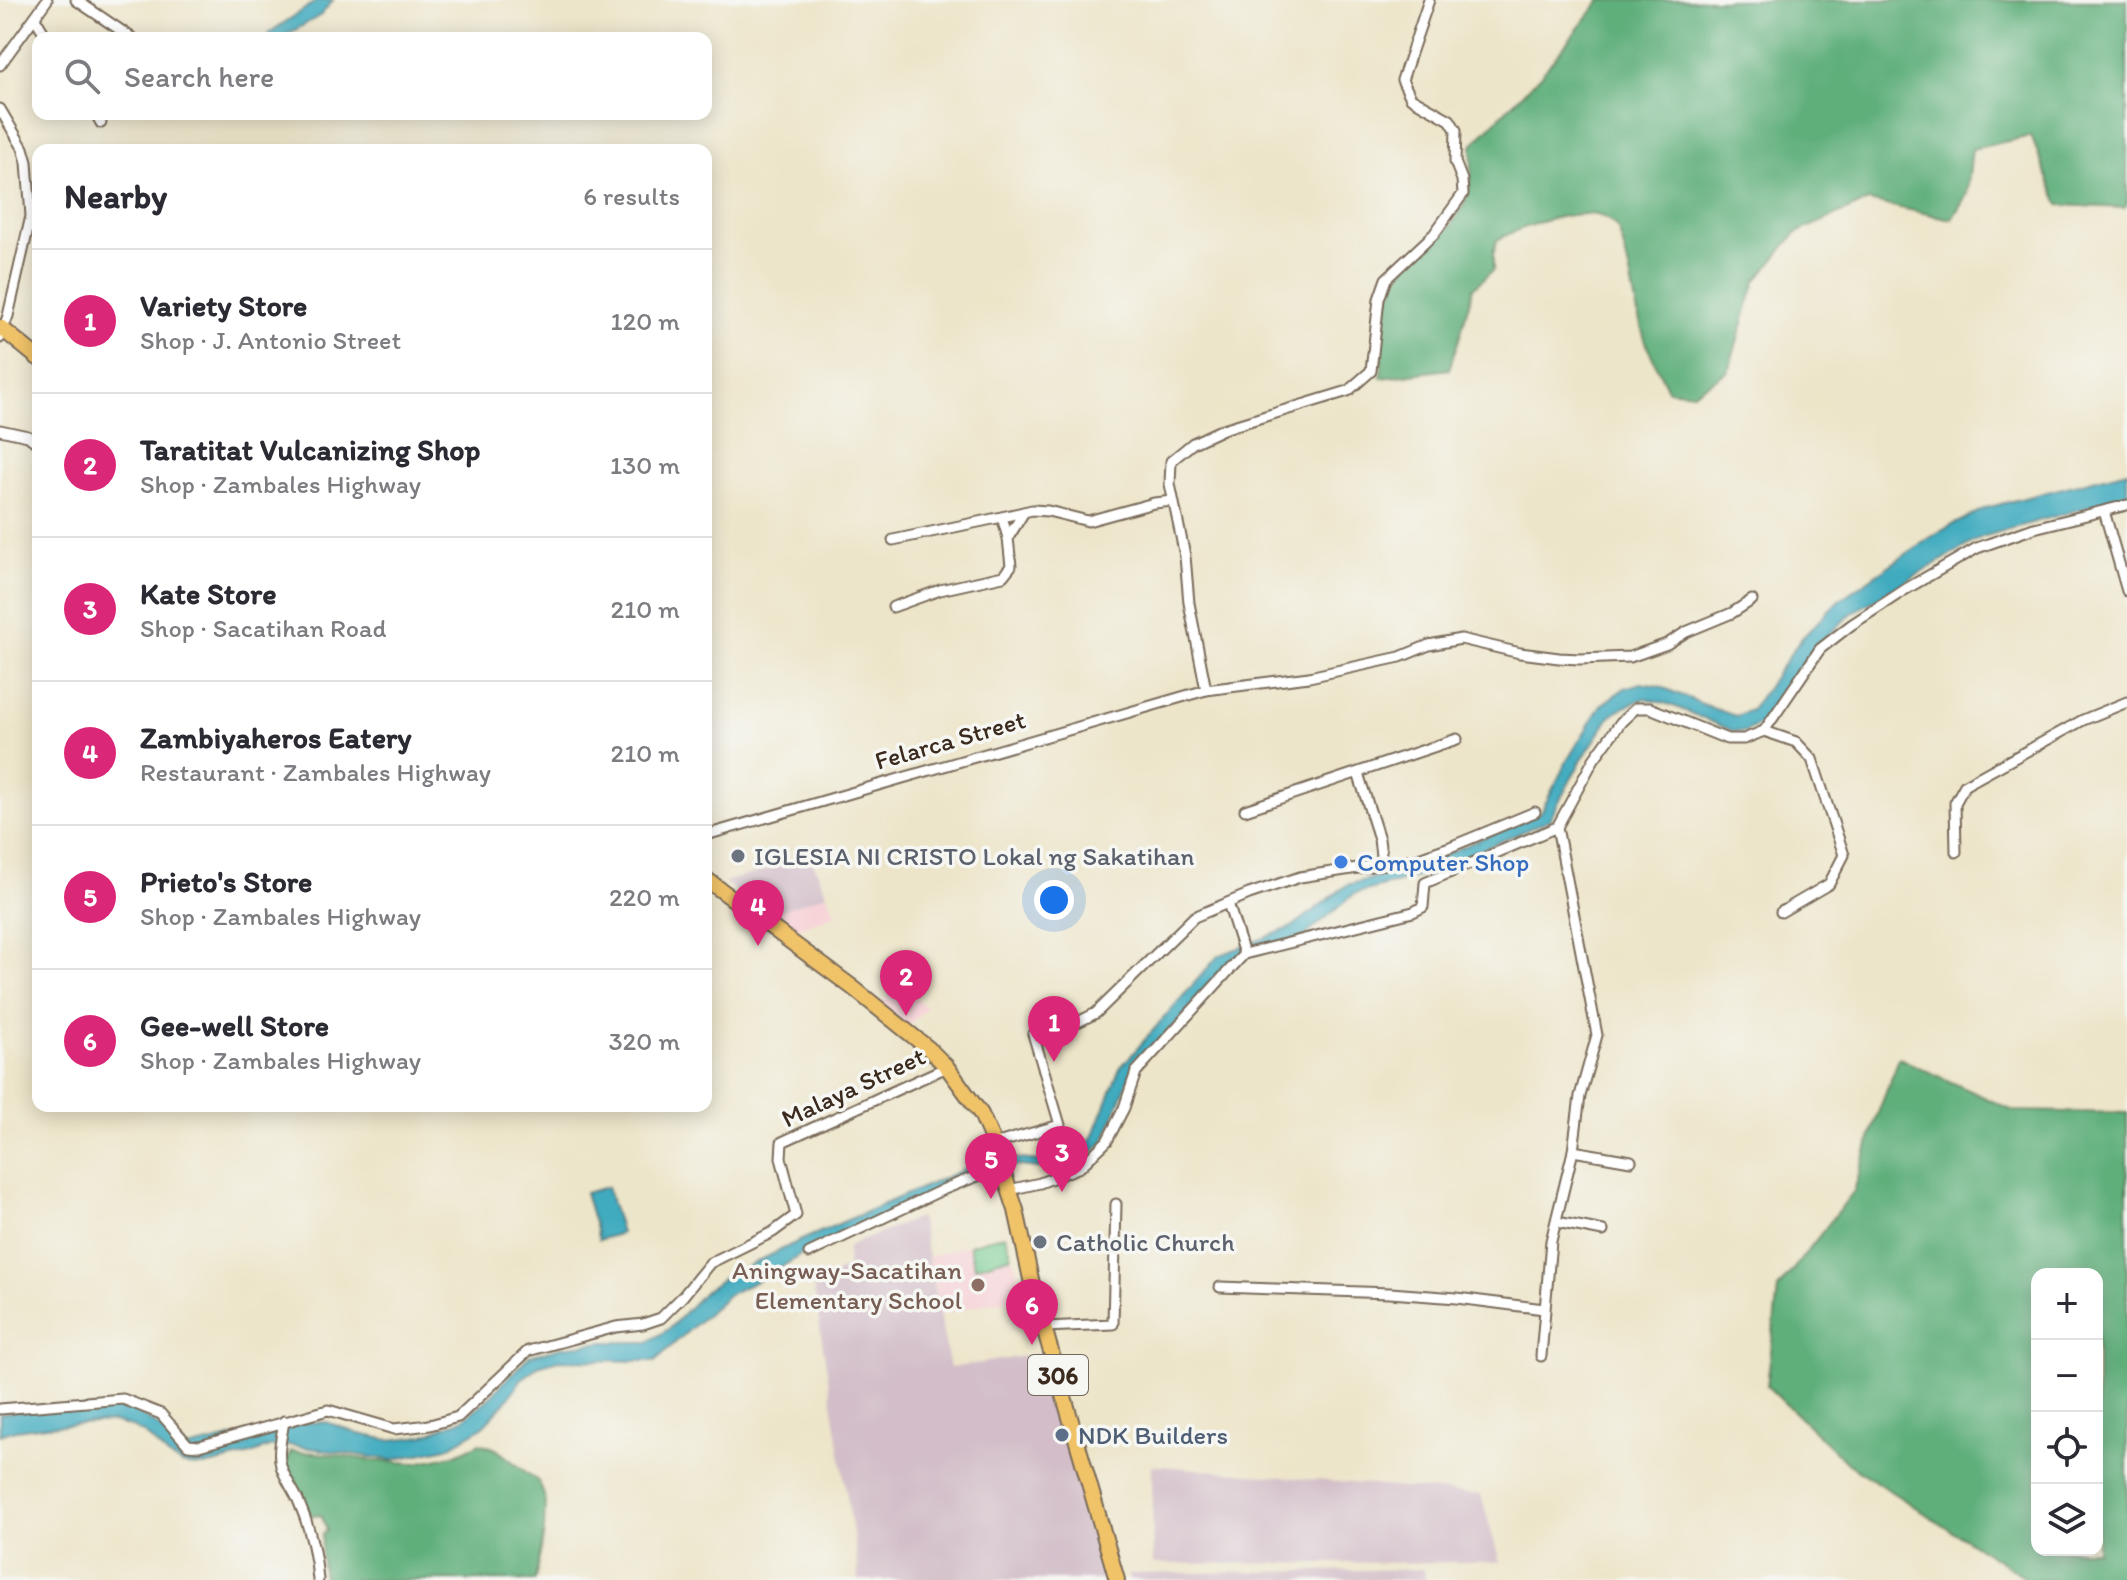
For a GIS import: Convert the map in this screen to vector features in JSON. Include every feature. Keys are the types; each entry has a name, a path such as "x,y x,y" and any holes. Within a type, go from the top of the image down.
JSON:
{"main road":[{"path":"1,332 32,354"},
{"name":"306","path":"712,885 852,987 929,1049 947,1067 981,1114 1016,1210 1034,1293 1117,1580"}],"street":[{"path":"0,65 47,0"},
{"path":"76,0 123,32"},
{"path":"1206,690 1170,484 1171,461 1193,443 1223,429 1348,391 1371,371 1379,299 1386,279 1434,234 1463,194 1462,180 1455,162 1456,130 1450,120 1411,98 1402,80 1429,0"},
{"path":"35,18 43,32"},
{"path":"0,109 23,148 31,216 1,332"},
{"path":"0,430 32,439"},
{"path":"893,540 1024,512 1048,511 1088,521 1154,503 1173,501"},
{"path":"1009,1190 1040,1183 1080,1167 1107,1141 1124,1108 1136,1072 1244,954 1413,912 1423,907 1425,883 1557,827 1594,759 1621,722 1636,708 1650,708 1671,715 1727,739 1744,739 1764,731 1820,649 1906,589 1977,548 2034,528 2127,505"},
{"path":"2104,511 2127,591"},
{"path":"1008,538 1024,512"},
{"path":"893,607 940,590 1003,576 1011,566 1002,517"},
{"name":"Felarca Street","path":"712,833 1206,690 1309,677 1400,657 1429,645 1461,639 1520,653 1559,658 1630,657 1667,644 1752,600"},
{"path":"1956,852 1955,803 1965,785 2083,720 2127,702"},
{"path":"1764,731 1796,742 1812,759 1844,855 1829,884 1781,912"},
{"path":"1245,810 1457,739"},
{"path":"1358,773 1379,839 1382,864"},
{"path":"995,1147 1060,1125 1033,1034 1080,1021 1096,1013 1194,917 1300,877 1416,859 1535,812"},
{"path":"1541,1356 1551,1241 1573,1151 1580,1096 1597,1035 1557,827"},
{"path":"1228,903 1244,954"},
{"name":"Malaya Street","path":"0,1409 123,1399 161,1414 188,1445 199,1446 328,1410 394,1429 430,1425 458,1417 528,1351 661,1318 710,1263 773,1232 796,1215 781,1158 782,1142 947,1067"},
{"path":"1573,1151 1631,1161"},
{"path":"809,1253 942,1190 987,1172 1003,1171"},
{"path":"1045,1327 1113,1324 1116,1204"},
{"path":"1557,1222 1603,1231"},
{"path":"1220,1287 1390,1293 1544,1309"},
{"path":"284,1421 281,1466 310,1534 318,1580"}],"shaded area":[{"path":"811,857 827,894 767,915 724,882"},
{"path":"827,894 836,914 790,932 767,915"},
{"path":"900,984 926,1008 908,1026 881,1004"},
{"path":"920,1217 950,1368 1043,1353 1104,1580 858,1580 813,1284 847,1268 848,1246"},
{"name":"Aningway-Sacatihan Elementary School","path":"969,1245 975,1267 1012,1256 1025,1295 940,1314 929,1257"},
{"path":"1152,1465 1481,1495 1500,1562 1153,1564"},
{"path":"1424,1569 1425,1580 1129,1580 1128,1574"}],"green space":[{"path":"1601,0 2127,0 2127,204 2124,208 2059,205 2031,136 1972,149 1967,194 1952,219 1868,201 1796,233 1756,281 1728,371 1693,393 1668,390 1647,345 1624,249 1615,225 1599,216 1586,214 1554,218 1497,240 1493,270 1473,288 1449,369 1381,378 1389,297 1403,270 1444,233 1460,211 1469,189 1472,145 1540,76"},
{"path":"1899,1058 2014,1111 2127,1113 2127,1580 2029,1580 1848,1464 1767,1386 1778,1289 1854,1191"},
{"path":"1005,1235 1012,1256 975,1267 969,1245"},
{"path":"480,1443 496,1449 539,1482 545,1498 544,1532 535,1580 324,1580 322,1535 327,1530 321,1515 311,1516 285,1465 291,1451 416,1463 454,1455"}],"water":[{"path":"318,0 333,0 321,15 291,32 270,32"},
{"path":"2127,471 2127,496 1982,537 1852,613 1813,649 1760,724 1745,732 1733,731 1671,705 1645,698 1620,709 1610,717 1581,761 1549,820 1424,875 1354,894 1301,939 1235,961 1132,1070 1104,1142 1078,1165 1057,1170 1004,1167 802,1254 769,1275 729,1294 655,1361 558,1360 538,1366 521,1380 481,1428 447,1448 392,1460 289,1445 269,1447 204,1466 184,1465 169,1457 145,1434 113,1422 47,1426 0,1435 0,1414 109,1407 130,1410 188,1448 293,1423 327,1422 359,1434 390,1440 423,1436 463,1419 486,1401 529,1356 561,1347 604,1342 648,1342 670,1328 705,1291 722,1279 797,1242 981,1162 1005,1157 1063,1164 1076,1157 1093,1137 1120,1068 1218,956 1292,927 1347,885 1422,865 1541,812 1601,705 1625,688 1641,683 1659,686 1736,716 1751,710 1801,639 1839,600 1937,533 1986,508"},
{"path":"607,1187 621,1233 599,1240 585,1193"}],"place":[{"name":"IGLESIA NI CRISTO Lokal ng Sakatihan","path":"738,856"},
{"name":"Computer Shop","path":"1341,862"},
{"name":"Zambiyaheros Eatery","path":"758,946"},
{"name":"Taratitat Vulcanizing Shop","path":"906,1016"},
{"name":"Variety Store","path":"1054,1062"},
{"name":"Kate Store","path":"1062,1192"},
{"name":"Prieto's Store","path":"991,1199"},
{"name":"Catholic Church","path":"1040,1242"},
{"name":"Aningway-Sacatihan Elementary School","path":"978,1285"},
{"name":"Gee-well Store","path":"1032,1345"},
{"name":"NDK Builders","path":"1062,1435"}]}
